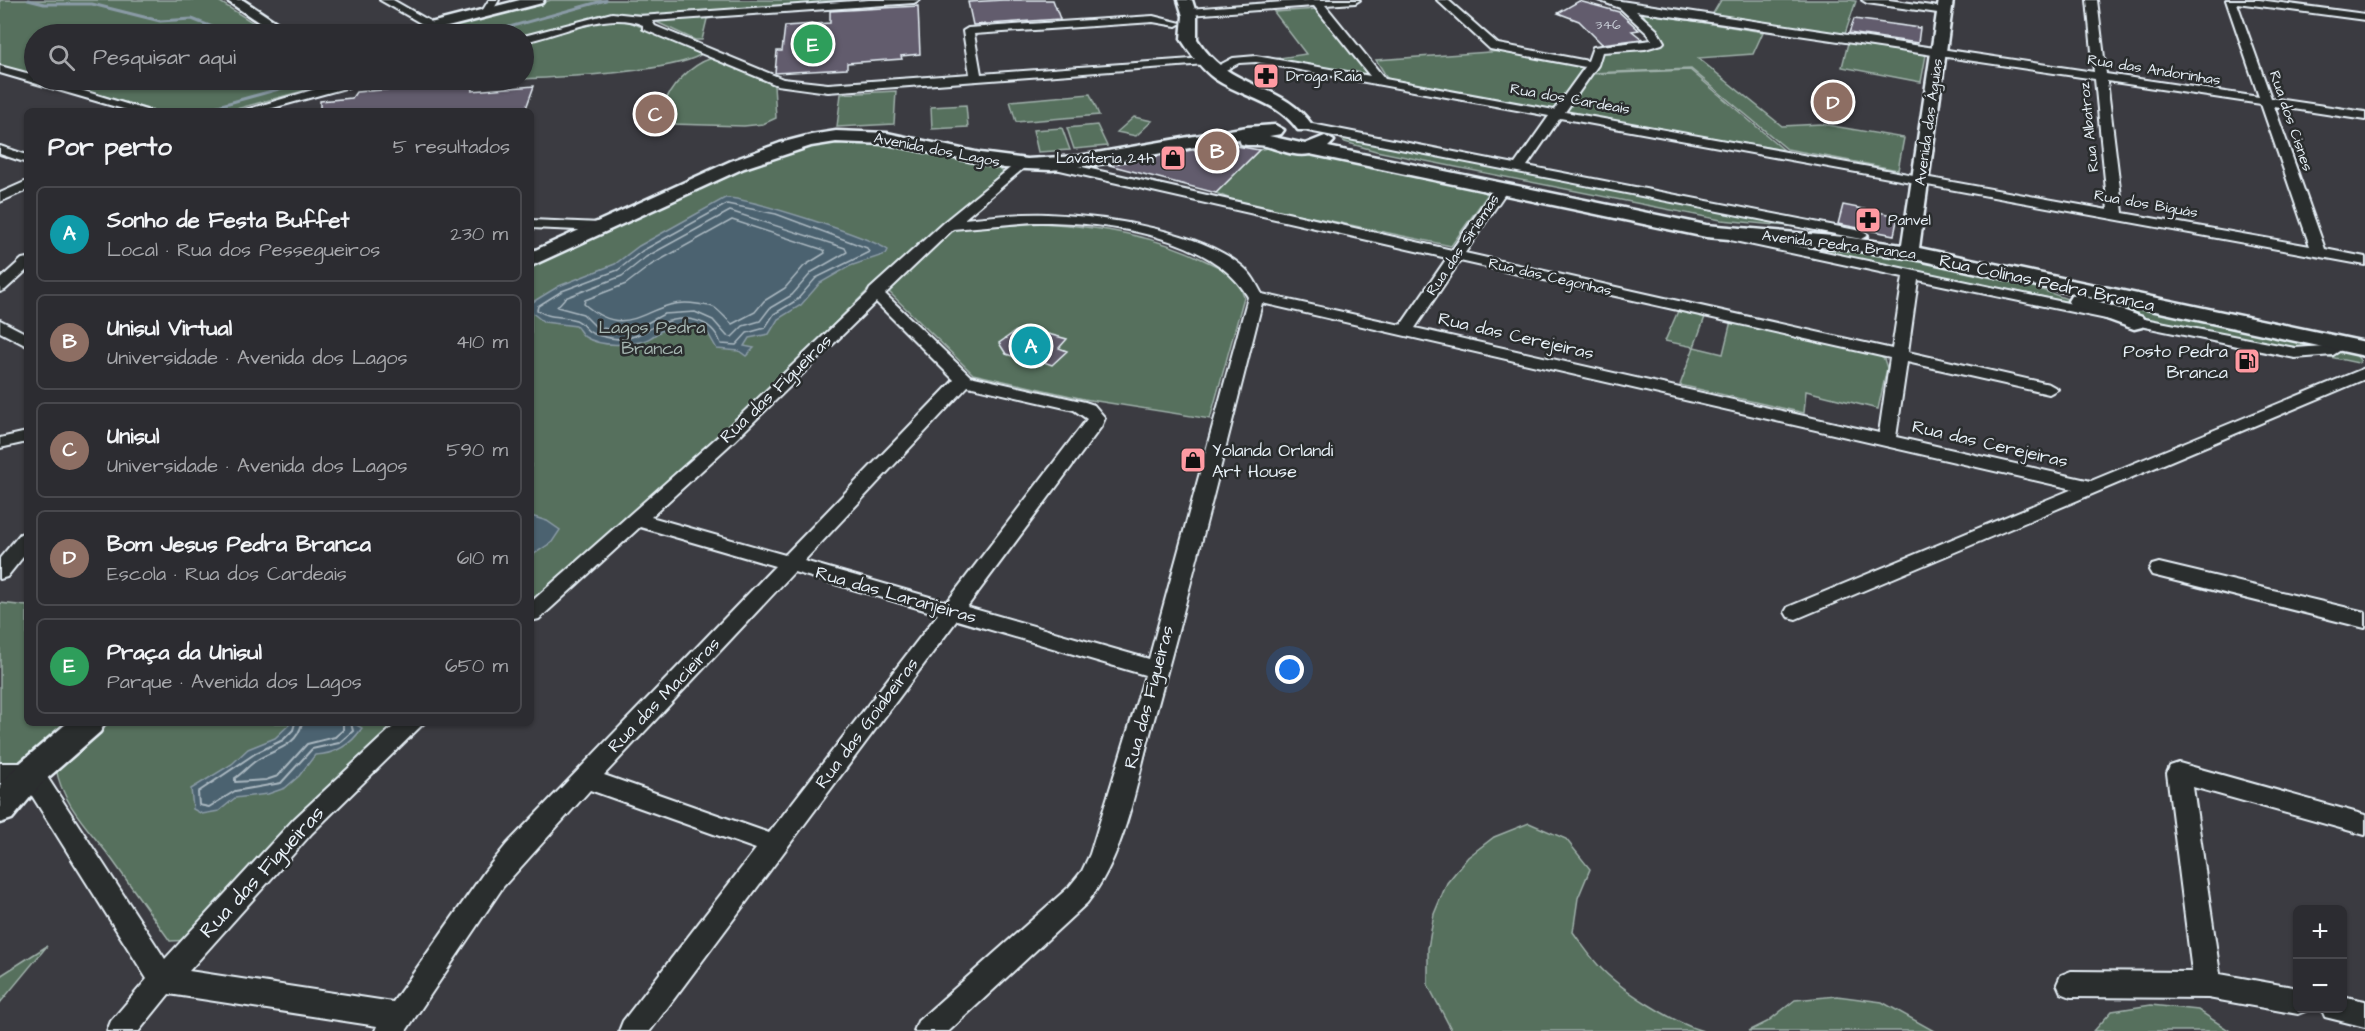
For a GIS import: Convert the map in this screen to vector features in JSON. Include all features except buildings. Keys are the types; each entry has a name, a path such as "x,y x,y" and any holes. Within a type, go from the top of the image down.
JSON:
{"main road":[{"path":"233,0 270,24"},
{"path":"446,24 537,0"},
{"path":"1173,0 1177,16 1174,38 1203,66"},
{"name":"Avenida das Águias","path":"1911,244 1946,5"},
{"name":"Avenida Pedra Branca","path":"1187,6 1189,39 1203,66 1273,100 1301,119 1298,134"},
{"name":"Avenida Pedra Branca","path":"1298,134 1501,189 1706,231 1880,248 2365,349"},
{"name":"Avenida Pedra Branca","path":"1298,134 1397,158 1722,224 1861,235 2365,336"},
{"name":"Avenida dos Lagos","path":"534,259 775,149 818,138 842,136 882,138 985,160 1051,165 1222,138 1298,134"},
{"path":"1993,270 2134,322"},
{"path":"0,810 15,773 85,726"}],"street":[{"path":"486,13 494,0"},
{"path":"534,36 612,16 638,19 914,0"},
{"path":"1187,6 1355,0"},
{"path":"1442,0 1494,47 1592,65"},
{"name":"Rua das Andorinhas","path":"1603,0 1939,53 2365,116"},
{"path":"1867,0 1946,5"},
{"name":"Rua Albatroz","path":"2092,0 2116,215"},
{"name":"Rua dos Cisnes","path":"2231,0 2319,252"},
{"path":"2235,0 2365,17"},
{"path":"1316,1 1381,82"},
{"path":"392,2 430,24"},
{"path":"1519,167 1592,65 1597,49 1658,42 1627,3"},
{"path":"638,19 650,25 647,27 781,82 810,87 852,88 976,78 1203,66"},
{"path":"976,78 968,31 1153,19 1176,23"},
{"path":"706,51 707,54 777,85 826,92 1203,66"},
{"name":"Rua dos Cardeais","path":"1203,66 1249,58 1921,180"},
{"path":"0,69 24,76"},
{"path":"73,90 133,108"},
{"path":"259,108 327,90"},
{"name":"Avenida Pedra Branca","path":"1298,134 1519,167 1861,235"},
{"path":"0,150 24,158"},
{"name":"Rua das Figueiras","path":"534,611 729,436 875,292 1020,164"},
{"name":"Rua das Cegonhas","path":"1051,165 2049,389"},
{"name":"Rua dos Biguás","path":"1921,180 2365,261"},
{"path":"0,198 24,186"},
{"name":"Rua das Siriemas","path":"1405,331 1501,189"},
{"path":"949,225 1044,218 1130,228 1174,239 1211,253 1236,268 1249,280 1256,297"},
{"path":"534,225 601,227"},
{"name":"Rua Colinas Pedra Branca","path":"1706,231 2134,322 2295,353 2327,351 2344,343"},
{"path":"0,287 24,265"},
{"path":"1887,440 1911,273"},
{"path":"875,292 964,380"},
{"name":"Rua das Figueiras","path":"928,1031 1078,895 1091,879 1112,831 1256,297"},
{"name":"Rua das Cerejeiras","path":"1256,297 2092,487"},
{"path":"0,325 24,339"},
{"path":"1796,612 2365,373"},
{"name":"Rua das Goiabeiras","path":"633,1031 1095,423 1093,413 1079,406 964,380"},
{"name":"Rua das Macieiras","path":"394,1024 494,879 584,778 964,380"},
{"path":"0,443 24,438"},
{"name":"Rua das Laranjeiras","path":"636,519 1157,670"},
{"path":"0,572 24,543"},
{"path":"2159,570 2365,620"},
{"name":"Rua das Figueiras","path":"122,1031 163,980 303,826 409,726"},
{"path":"15,773 163,980 394,1024"},
{"path":"2208,985 2179,773 2365,825"},
{"path":"584,778 774,845"},
{"path":"2071,984 2208,985 2293,1000"},
{"path":"2347,1010 2365,1014"}],"green space":[{"path":"0,0 217,0 255,24 24,24 24,72 0,65"},
{"path":"551,0 891,0 654,15 615,13 534,33 534,24 458,24"},
{"path":"1721,0 1856,1 1845,34 1839,37 1711,17"},
{"path":"1318,9 1373,79 1267,60 1306,54 1274,12"},
{"path":"1643,13 1763,32 1753,54 1698,58 1782,126 1821,124 1904,138 1898,170 1787,149 1691,69 1590,73 1600,50 1658,45"},
{"path":"733,15 707,19 702,40 695,40 650,19"},
{"path":"618,17 698,51 700,55 686,61 642,70 534,78 534,39"},
{"path":"1848,43 1926,55 1921,82 1842,67"},
{"path":"1504,51 1590,65 1556,110 1388,79 1376,60"},
{"path":"712,58 774,85 776,118 763,124 744,126 670,124 662,110 669,94 688,72"},
{"path":"1690,70 1784,150 1566,113 1590,74"},
{"path":"83,90 307,90 240,108 145,108"},
{"path":"896,91 894,124 837,127 841,94"},
{"path":"1090,94 1099,115 1016,122 1010,101"},
{"path":"966,105 968,127 932,129 931,107"},
{"path":"1134,117 1152,121 1136,136 1117,132"},
{"path":"1097,125 1107,146 1074,149 1067,128"},
{"path":"1062,128 1070,150 1038,152 1033,130"},
{"path":"1333,133 1810,228 1721,220 1376,151 1345,142"},
{"name":"Lagos Pedra Branca","path":"862,139 993,165 1005,173 867,291 728,430 534,606 534,264 797,146"},
{"path":"1270,147 1475,189 1488,194 1451,246 1235,201 1216,193 1259,150"},
{"path":"1044,223 1106,230 1147,239 1187,252 1222,269 1237,280 1244,297 1210,419 1084,399 973,374 888,291 955,229"},
{"path":"1776,243 1852,247 2000,275 2084,305"},
{"path":"2066,291 2353,352 2361,361 2358,363 2131,315"},
{"path":"1678,311 1705,317 1694,347 1665,341"},
{"path":"1731,321 1876,354 1884,359 1887,368 1878,409 1806,391 1804,413 1680,385 1694,347 1723,354"},
{"path":"0,603 24,606 24,726 80,726 30,769 0,770"},
{"path":"98,726 407,726 192,940 170,941 71,806 64,794 56,768"},
{"path":"1529,823 1566,839 1590,869 1578,898 1573,932 1595,961 1619,984 1648,1004 1677,1021 1703,1031 1452,1031 1428,985 1428,948 1434,914 1447,883 1468,857 1494,837"},
{"path":"47,946 0,1003 0,976"},
{"path":"1837,996 1882,1002 1934,1031 1749,1031 1767,1022 1795,1000"},
{"path":"2151,1005 2198,1010 2230,1031 2094,1031 2112,1011"}],"water":[{"path":"725,198 738,199 808,219 858,236 888,250 886,254 850,266 820,283 801,305 778,319 769,334 749,338 744,346 754,348 746,356 739,351 717,349 705,328 675,326 639,342 607,344 585,337 576,326 544,322 534,314 534,301 559,286 615,264 639,246"},
{"path":"534,517 547,521 560,530 552,542 534,554"},
{"path":"288,726 358,726 362,728 342,748 330,753 315,755 299,776 285,788 268,794 235,798 219,811 202,814 193,809 191,789 232,764 248,749 275,738"}],"waterway":[{"path":"28,0 44,4 92,4 160,21 192,19 205,24"},
{"path":"520,24 606,0"},
{"path":"211,108 275,90"}],"place":[{"name":"Praça da Unisul","path":"813,44"},
{"name":"Droga Raia","path":"1266,76"},
{"name":"Bom Jesus Pedra Branca","path":"1833,102"},
{"name":"Unisul","path":"655,114"},
{"name":"Unisul Virtual","path":"1217,151"},
{"name":"Lavateria 24h","path":"1173,158"},
{"name":"Panvel","path":"1868,220"},
{"name":"Sonho de Festa Buffet","path":"1031,346"},
{"name":"Posto Pedra Branca","path":"2247,361"},
{"name":"Yolanda Orlandi Art House","path":"1193,460"}]}
